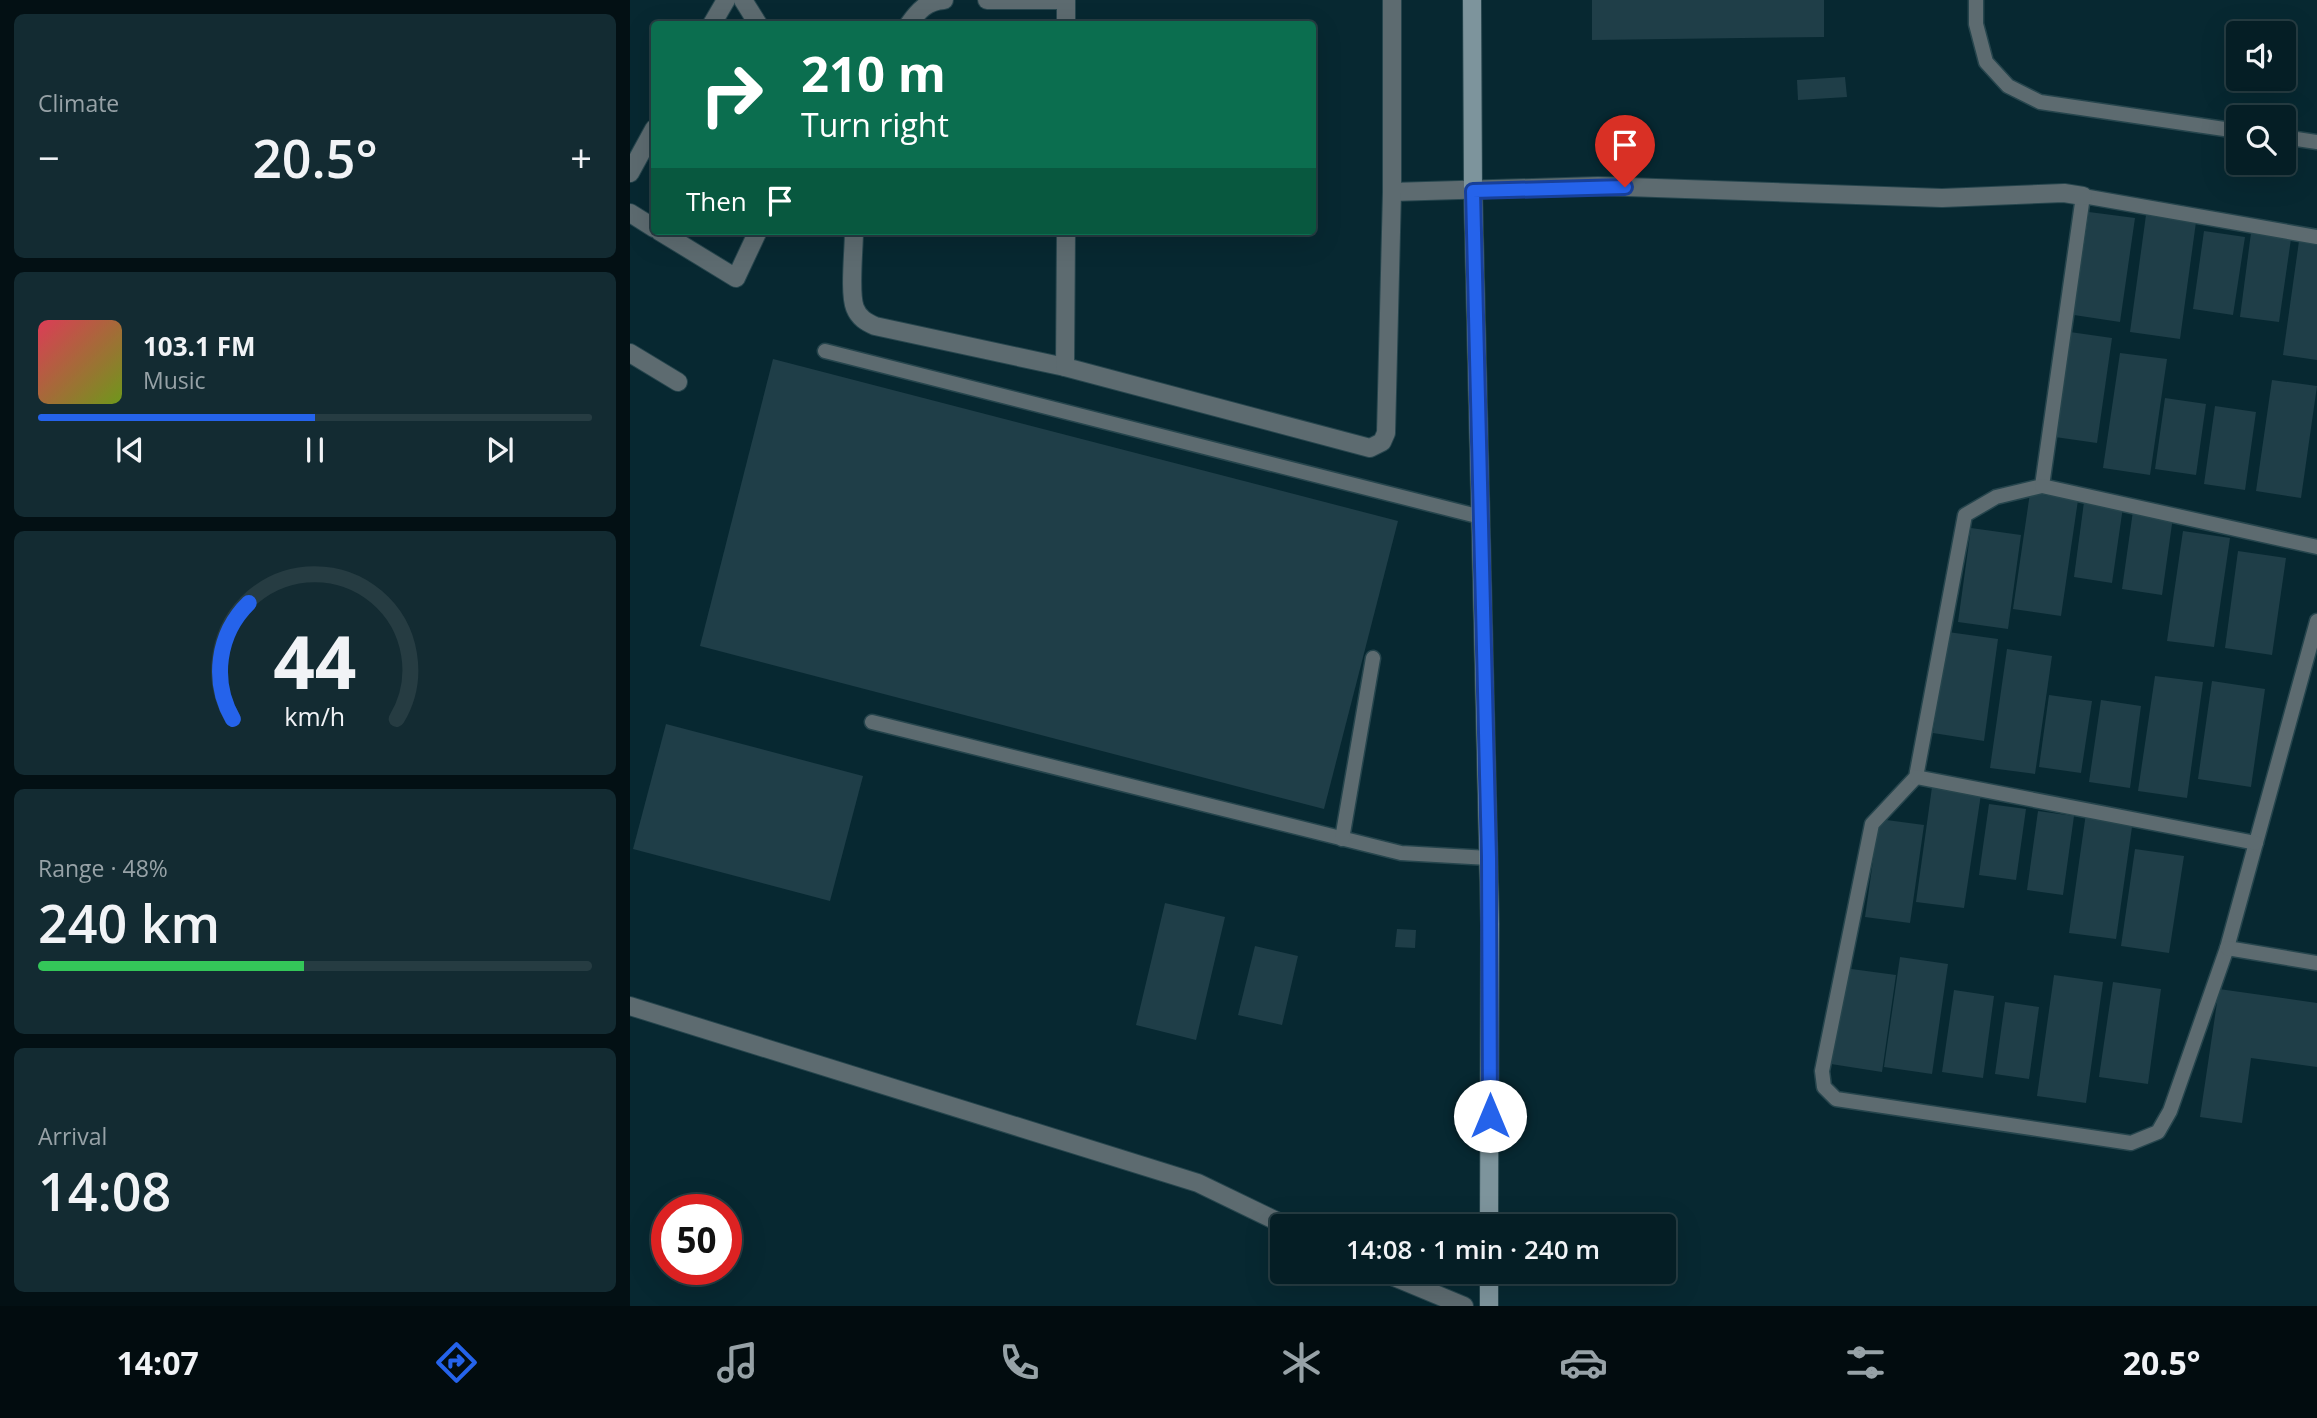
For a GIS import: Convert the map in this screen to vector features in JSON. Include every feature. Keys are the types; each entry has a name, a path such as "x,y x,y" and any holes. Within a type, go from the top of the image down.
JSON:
{"main road":[{"path":"1472,0 1473,191 1489,858 1489,1214"},
{"path":"1489,1284 1489,1306"}],"street":[{"path":"714,21 726,0"},
{"path":"743,0 756,21"},
{"path":"911,21 917,12 933,1 944,0"},
{"path":"987,0 1066,0 1066,21"},
{"path":"854,235 855,308 863,320 875,326 1065,367 1370,448 1382,442 1386,433 1392,192 1392,0"},
{"path":"630,173 651,134"},
{"path":"1392,192 1598,186 1942,198 2064,193 2083,196"},
{"path":"630,213 651,226"},
{"path":"666,235 736,278 756,235"},
{"path":"1065,367 1066,235"},
{"path":"630,353 678,382"},
{"path":"630,1006 1198,1183 1270,1218"},
{"path":"1411,1284 1464,1306"}],"lane":[{"path":"1976,0 1976,24 1986,62 2008,86 2040,102 2226,129"},
{"path":"2296,139 2317,142"},
{"path":"2042,486 2083,196 2317,237"},
{"path":"825,351 1481,517"},
{"path":"2317,547 2042,486 1996,497 1965,515 1916,777 1872,824 1822,1071 1824,1087 1836,1099 2131,1143 2158,1132 2170,1111 2227,948 2317,621"},
{"path":"1342,839 1373,658"},
{"path":"872,722 1401,853 1489,858"},
{"path":"1916,777 2256,843"},
{"path":"2227,948 2317,962"}],"building":[{"path":"1592,0 1824,0 1824,37 1592,40"},
{"path":"1845,77 1847,97 1798,100 1797,80"},
{"path":"2089,212 2135,218 2120,322 2074,315"},
{"path":"2146,215 2196,222 2180,339 2130,332"},
{"path":"2204,231 2245,237 2233,315 2193,309"},
{"path":"2251,233 2291,239 2279,322 2240,317"},
{"path":"2299,241 2317,243 2317,360 2283,355"},
{"path":"2070,332 2112,338 2097,443 2055,437"},
{"path":"2120,353 2167,359 2150,475 2103,468"},
{"path":"773,359 1398,521 1324,809 700,646"},
{"path":"2272,380 2317,386 2301,498 2256,491"},
{"path":"2165,398 2206,404 2196,475 2155,469"},
{"path":"2215,406 2256,412 2245,490 2204,484"},
{"path":"2030,493 2078,500 2061,616 2013,609"},
{"path":"2084,502 2123,507 2112,583 2074,577"},
{"path":"2133,511 2173,517 2162,595 2122,589"},
{"path":"1971,528 2021,535 2008,629 1958,622"},
{"path":"2183,531 2230,538 2214,647 2167,641"},
{"path":"2238,551 2286,558 2272,655 2225,648"},
{"path":"1948,632 1998,639 1984,741 1933,733"},
{"path":"2007,649 2052,656 2035,774 1990,768"},
{"path":"2155,676 2203,682 2187,798 2138,791"},
{"path":"2212,681 2265,689 2251,787 2198,779"},
{"path":"2049,695 2092,701 2081,773 2039,767"},
{"path":"2101,700 2141,706 2130,788 2089,782"},
{"path":"666,724 863,776 830,901 633,849"},
{"path":"1932,787 1981,794 1964,908 1916,902"},
{"path":"1989,804 2026,809 2016,880 1979,875"},
{"path":"2038,811 2074,816 2063,895 2027,890"},
{"path":"2086,813 2133,820 2116,939 2069,933"},
{"path":"1879,819 1924,825 1910,923 1865,917"},
{"path":"2135,849 2184,856 2169,953 2121,946"},
{"path":"1165,903 1225,917 1196,1040 1136,1025"},
{"path":"1397,929 1416,930 1415,948 1395,947"},
{"path":"1255,946 1298,956 1282,1025 1238,1015"},
{"path":"1900,957 1948,964 1932,1074 1884,1067"},
{"path":"1844,968 1896,975 1882,1072 1831,1064"},
{"path":"2054,975 2103,982 2086,1103 2037,1096"},
{"path":"2113,982 2161,989 2148,1084 2099,1077"},
{"path":"2219,989 2317,1003 2317,1067 2251,1058 2242,1123 2200,1117"},
{"path":"1954,990 1994,996 1983,1078 1942,1072"},
{"path":"2005,1002 2039,1007 2029,1079 1995,1074"}],"route":[{"path":"1490,1116 1489,858 1473,191 1625,187"}]}
